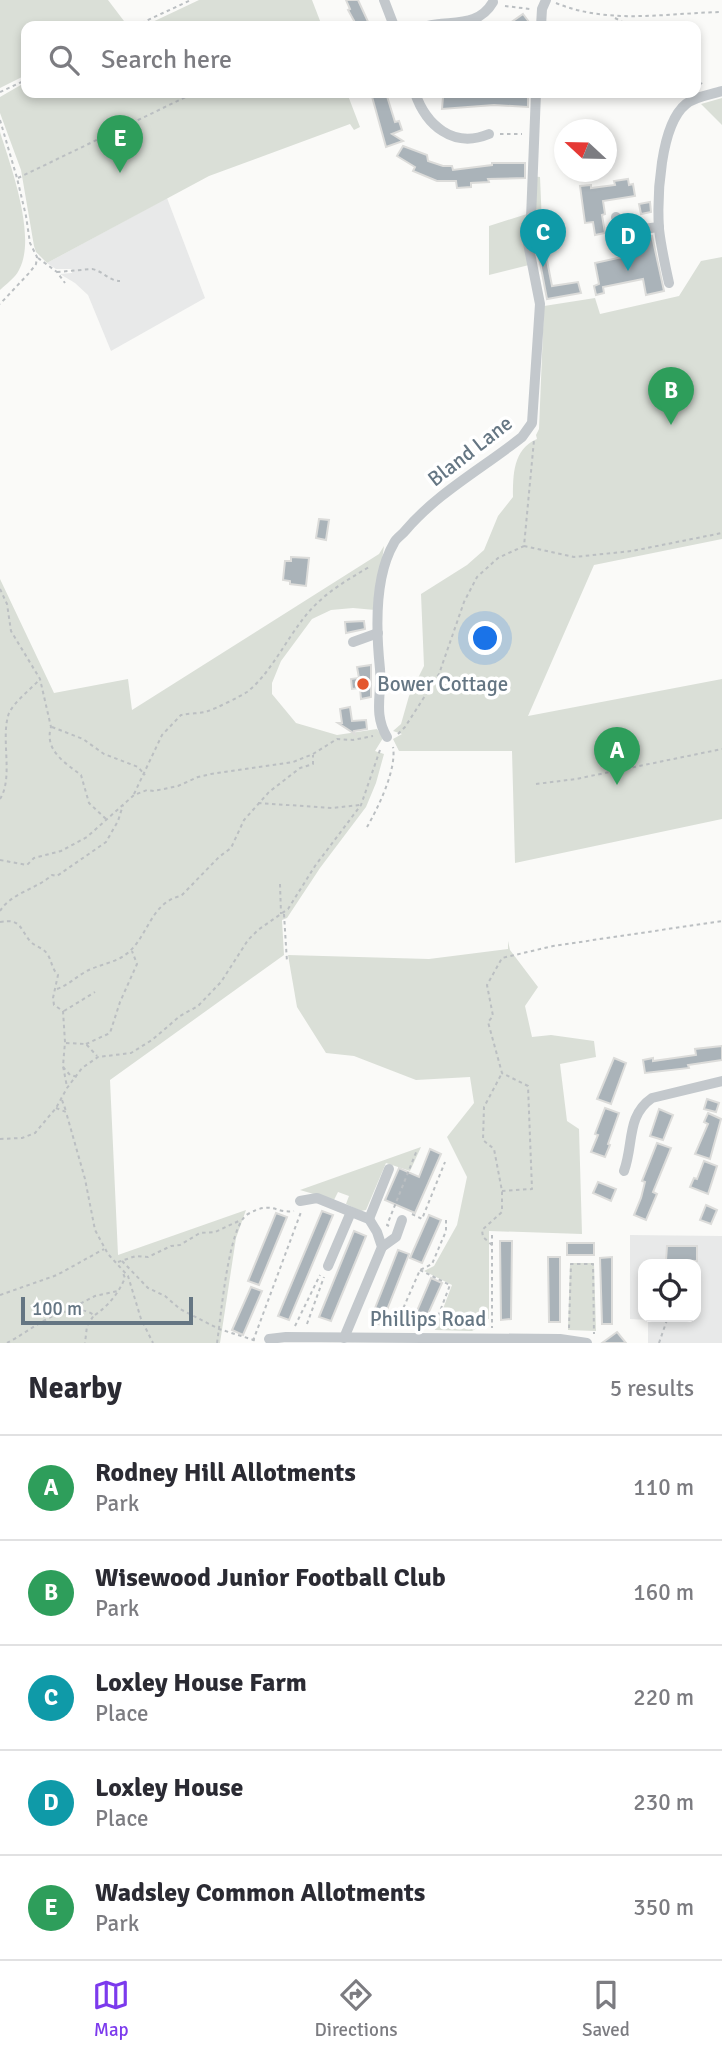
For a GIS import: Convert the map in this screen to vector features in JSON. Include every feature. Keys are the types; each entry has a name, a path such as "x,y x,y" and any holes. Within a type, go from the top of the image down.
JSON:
{"street":[{"path":"384,0 392,21"},
{"path":"472,21 483,15 494,2"},
{"path":"542,21 545,3"},
{"path":"669,283 659,227 663,154 674,118 689,102 722,91"},
{"path":"417,98 426,117 440,130 460,138 489,134"},
{"name":"Bland Lane","path":"387,737 380,724 378,633 382,573 394,542 414,519 529,429 533,411 540,304 527,238 531,218 537,98"},
{"path":"616,217 626,228 633,230 659,227"},
{"path":"353,642 378,633"},
{"path":"624,1171 629,1157 632,1122 643,1104 652,1098 722,1081"},
{"path":"369,1219 389,1169"},
{"path":"300,1201 317,1198 369,1219 377,1232 382,1247 349,1340"},
{"path":"328,1266 351,1212"},
{"path":"382,1247 392,1242 400,1225"},
{"name":"Phillips Road","path":"269,1339 569,1339 587,1343"}],"path":[{"path":"146,21 191,0"},
{"path":"494,2 508,8 545,3 620,21"},
{"path":"614,18 722,12"},
{"path":"0,92 21,82"},
{"path":"17,178 184,98"},
{"path":"0,120 17,178 30,243 37,257 57,272 65,283"},
{"path":"489,134 534,135"},
{"path":"0,304 30,272 37,257"},
{"path":"57,272 92,269 112,281 120,281"},
{"path":"524,545 534,438 529,429"},
{"path":"0,860 27,864 34,858 76,844 98,829 123,803 147,790 178,786 211,774 277,766 313,754 337,738 353,740 395,735 405,727 439,674 464,602 477,577 498,558 524,545 574,557 632,551 722,533"},
{"path":"134,795 162,735 181,715 206,712 247,692 257,680 264,677 289,637 318,603 347,579 373,566"},
{"path":"0,589 7,604 11,631 40,679 51,727 49,734 55,753 63,763 81,775 89,803 106,819"},
{"path":"0,799 5,791 4,731 9,712 40,679"},
{"path":"51,727 83,739 104,754 148,768"},
{"path":"0,1139 22,1138 35,1133 56,1108 82,1068 98,1057 131,1053 152,1040 180,1016 198,1006 221,982 248,940 283,914 361,805 379,752 387,737"},
{"path":"367,827 386,786 394,758 394,750 387,737"},
{"path":"536,784 576,779 722,749"},
{"path":"57,989 68,985 85,972 124,957 160,908 181,896 230,848 244,820 258,803 300,768 313,764 313,754"},
{"path":"138,767 145,775"},
{"path":"0,911 4,904 43,883 52,875 57,876 106,842 122,813 123,803"},
{"path":"258,803 332,808 361,805"},
{"path":"280,884 287,962"},
{"path":"0,922 9,920 21,926 30,941 40,946 51,958 54,971 58,975 54,1005 63,1011"},
{"path":"492,1245 483,1237 482,1230 502,1212 502,1191 494,1149 482,1140 484,1107 502,1073 488,1022 493,1016 487,985 502,958 553,946 722,920"},
{"path":"65,1042 86,1044 110,1033 120,1002 138,964 132,949"},
{"path":"63,1011 94,992"},
{"path":"63,1011 63,1066 67,1088"},
{"path":"86,1044 98,1057"},
{"path":"63,1066 70,1075 78,1077"},
{"path":"502,1073 528,1086 532,1189 502,1191"},
{"path":"62,1099 85,1179 95,1230 104,1248 128,1276 141,1319 153,1343"},
{"path":"56,1108 66,1112"},
{"path":"417,1150 387,1225 400,1225 405,1212 422,1219 445,1162"},
{"path":"217,1343 233,1239 242,1220 246,1214 267,1207 290,1212 301,1209 253,1341"},
{"path":"390,1338 419,1270 432,1264 446,1231 446,1218"},
{"path":"117,1262 136,1256 148,1257 171,1246 180,1245 200,1233 215,1232 242,1220"},
{"path":"492,1235 492,1339"},
{"path":"0,1295 57,1275 104,1248"},
{"path":"122,1261 148,1288 165,1296 180,1309 219,1329 253,1341 269,1339"},
{"path":"569,1339 571,1264 593,1264 594,1343"},
{"path":"290,1337 316,1280 328,1266"},
{"path":"303,1337 328,1266"},
{"path":"85,1343 87,1326 94,1315 111,1302 119,1291 125,1278 123,1270"},
{"path":"419,1270 450,1285 429,1338"},
{"path":"7,1343 95,1296 119,1291"},
{"path":"66,1311 77,1309 94,1315"},
{"path":"659,1343 666,1322"}],"shaded area":[{"path":"0,0 108,0 124,21 21,21 21,78 0,88"},
{"path":"199,0 312,0 320,21 155,21"},
{"path":"21,85 21,98 349,98 360,127 354,130 350,124 209,176 47,263 34,246 21,170 0,113 0,97"},
{"path":"722,98 722,125 701,104"},
{"path":"0,132 16,182 25,239 24,256 19,270 0,290"},
{"path":"530,176 540,177 542,224 547,244 533,247 529,265 489,275 489,226 527,214"},
{"path":"167,198 205,298 111,351 88,295 60,274 72,273 72,269 56,269 47,263"},
{"path":"722,257 722,539 594,565 528,716 722,679 722,819 515,863 512,751 399,751 393,739 402,734 393,731 401,724 409,696 424,666 421,594 467,565 484,550 498,516 513,497 516,463 523,449 537,439 539,429 544,306 595,298 600,314 679,296 701,261"},
{"path":"384,546 375,610 331,610 312,619 281,661 272,683 272,694 296,723 337,735 377,729 383,738 375,751 384,754 366,807 320,868 287,918 282,920 284,955 110,1080 118,1255 246,1210 236,1238 220,1343 0,1343 0,579 54,693 128,679 132,710 379,554"},
{"path":"508,941 510,950 538,987 525,1006 532,1037 551,1035 594,1041 596,1057 560,1064 567,1121 579,1129 582,1234 489,1231 489,1319 479,1318 477,1328 472,1331 435,1330 452,1285 424,1271 434,1266 457,1225 467,1177 447,1137 474,1103 470,1077 416,1080 354,1056 326,1053 297,1007 288,955 429,959 508,949"},
{"path":"421,1147 410,1171 386,1163 366,1210 361,1211 346,1204 349,1196 338,1192 334,1200 300,1190"},
{"path":"630,1235 722,1236 722,1343 648,1343 648,1322 701,1322 701,1259 638,1259 638,1319 630,1319"},
{"path":"570,1263 594,1263 596,1331 568,1330"}],"building":[{"path":"346,0 358,0 368,21 354,21 348,10 350,9"},
{"path":"523,14 528,21 513,21"},
{"path":"372,98 388,98 395,122 399,121 402,130 392,134 403,141 386,147"},
{"path":"443,98 528,98 528,107 494,105 442,109"},
{"path":"403,146 427,155 428,161 452,166 453,170 492,163 525,163 525,178 488,179 489,182 471,183 471,187 457,188 456,181 437,181 413,171 415,167 397,156"},
{"path":"628,179 629,185 633,184 635,196 603,201 605,233 595,235 593,222 585,223 580,186 591,185 591,188 615,185 617,181"},
{"path":"650,202 651,212 641,214 639,204"},
{"path":"652,236 664,291 646,295 643,279 603,287 604,293 596,295 594,286 599,284 595,263 636,254 632,238"},
{"path":"545,250 552,286 578,282 581,293 547,299 538,252"},
{"path":"319,519 329,520 326,540 316,538"},
{"path":"291,557 309,558 306,586 290,584 290,581 283,580 285,561 291,561"},
{"path":"364,621 365,629 346,633 345,622"},
{"name":"Bower Cottage","path":"371,665 371,697 361,699 360,688 352,689 351,679 359,678 357,667"},
{"path":"350,707 352,721 366,720 367,729 354,731 355,734 338,723 342,723 340,709"},
{"path":"722,1046 722,1060 688,1065 689,1068 645,1073 643,1060 696,1055 695,1049"},
{"path":"614,1058 626,1063 611,1104 597,1099"},
{"path":"707,1099 719,1103 716,1112 704,1109"},
{"path":"605,1108 619,1113 605,1157 591,1152"},
{"path":"659,1109 673,1115 663,1140 650,1136"},
{"path":"708,1113 721,1119 710,1159 695,1154 708,1124 704,1122"},
{"path":"657,1143 671,1148 653,1192 657,1194 646,1220 634,1215 645,1182 642,1181"},
{"path":"430,1149 441,1154 415,1213 385,1200 399,1168 419,1177"},
{"path":"704,1161 717,1166 708,1194 690,1187 694,1178 697,1179"},
{"path":"598,1182 616,1189 611,1201 593,1193"},
{"path":"706,1205 717,1210 711,1224 700,1220"},
{"path":"322,1211 333,1215 289,1320 278,1316"},
{"path":"276,1213 287,1217 259,1285 248,1281"},
{"path":"429,1215 441,1220 422,1263 410,1258"},
{"path":"354,1231 366,1236 331,1321 319,1317"},
{"path":"500,1241 512,1241 511,1319 501,1320"},
{"path":"567,1243 594,1243 594,1255 567,1255"},
{"path":"667,1246 697,1246 697,1259 666,1259"},
{"path":"398,1250 409,1254 381,1325 370,1321"},
{"path":"548,1257 560,1257 560,1322 549,1322"},
{"path":"612,1257 612,1324 602,1324 600,1258"},
{"path":"431,1278 442,1283 424,1323 414,1318"},
{"path":"251,1287 262,1291 243,1335 232,1330"},
{"path":"617,1332 626,1343 602,1343"}],"place":[{"name":"Wadsley Common Allotments","path":"120,173"},
{"name":"Loxley House Farm","path":"543,267"},
{"name":"Loxley House","path":"628,271"},
{"name":"Wisewood Junior Football Club","path":"671,425"},
{"name":"Bower Cottage","path":"363,684"},
{"name":"Rodney Hill Allotments","path":"617,785"}]}
